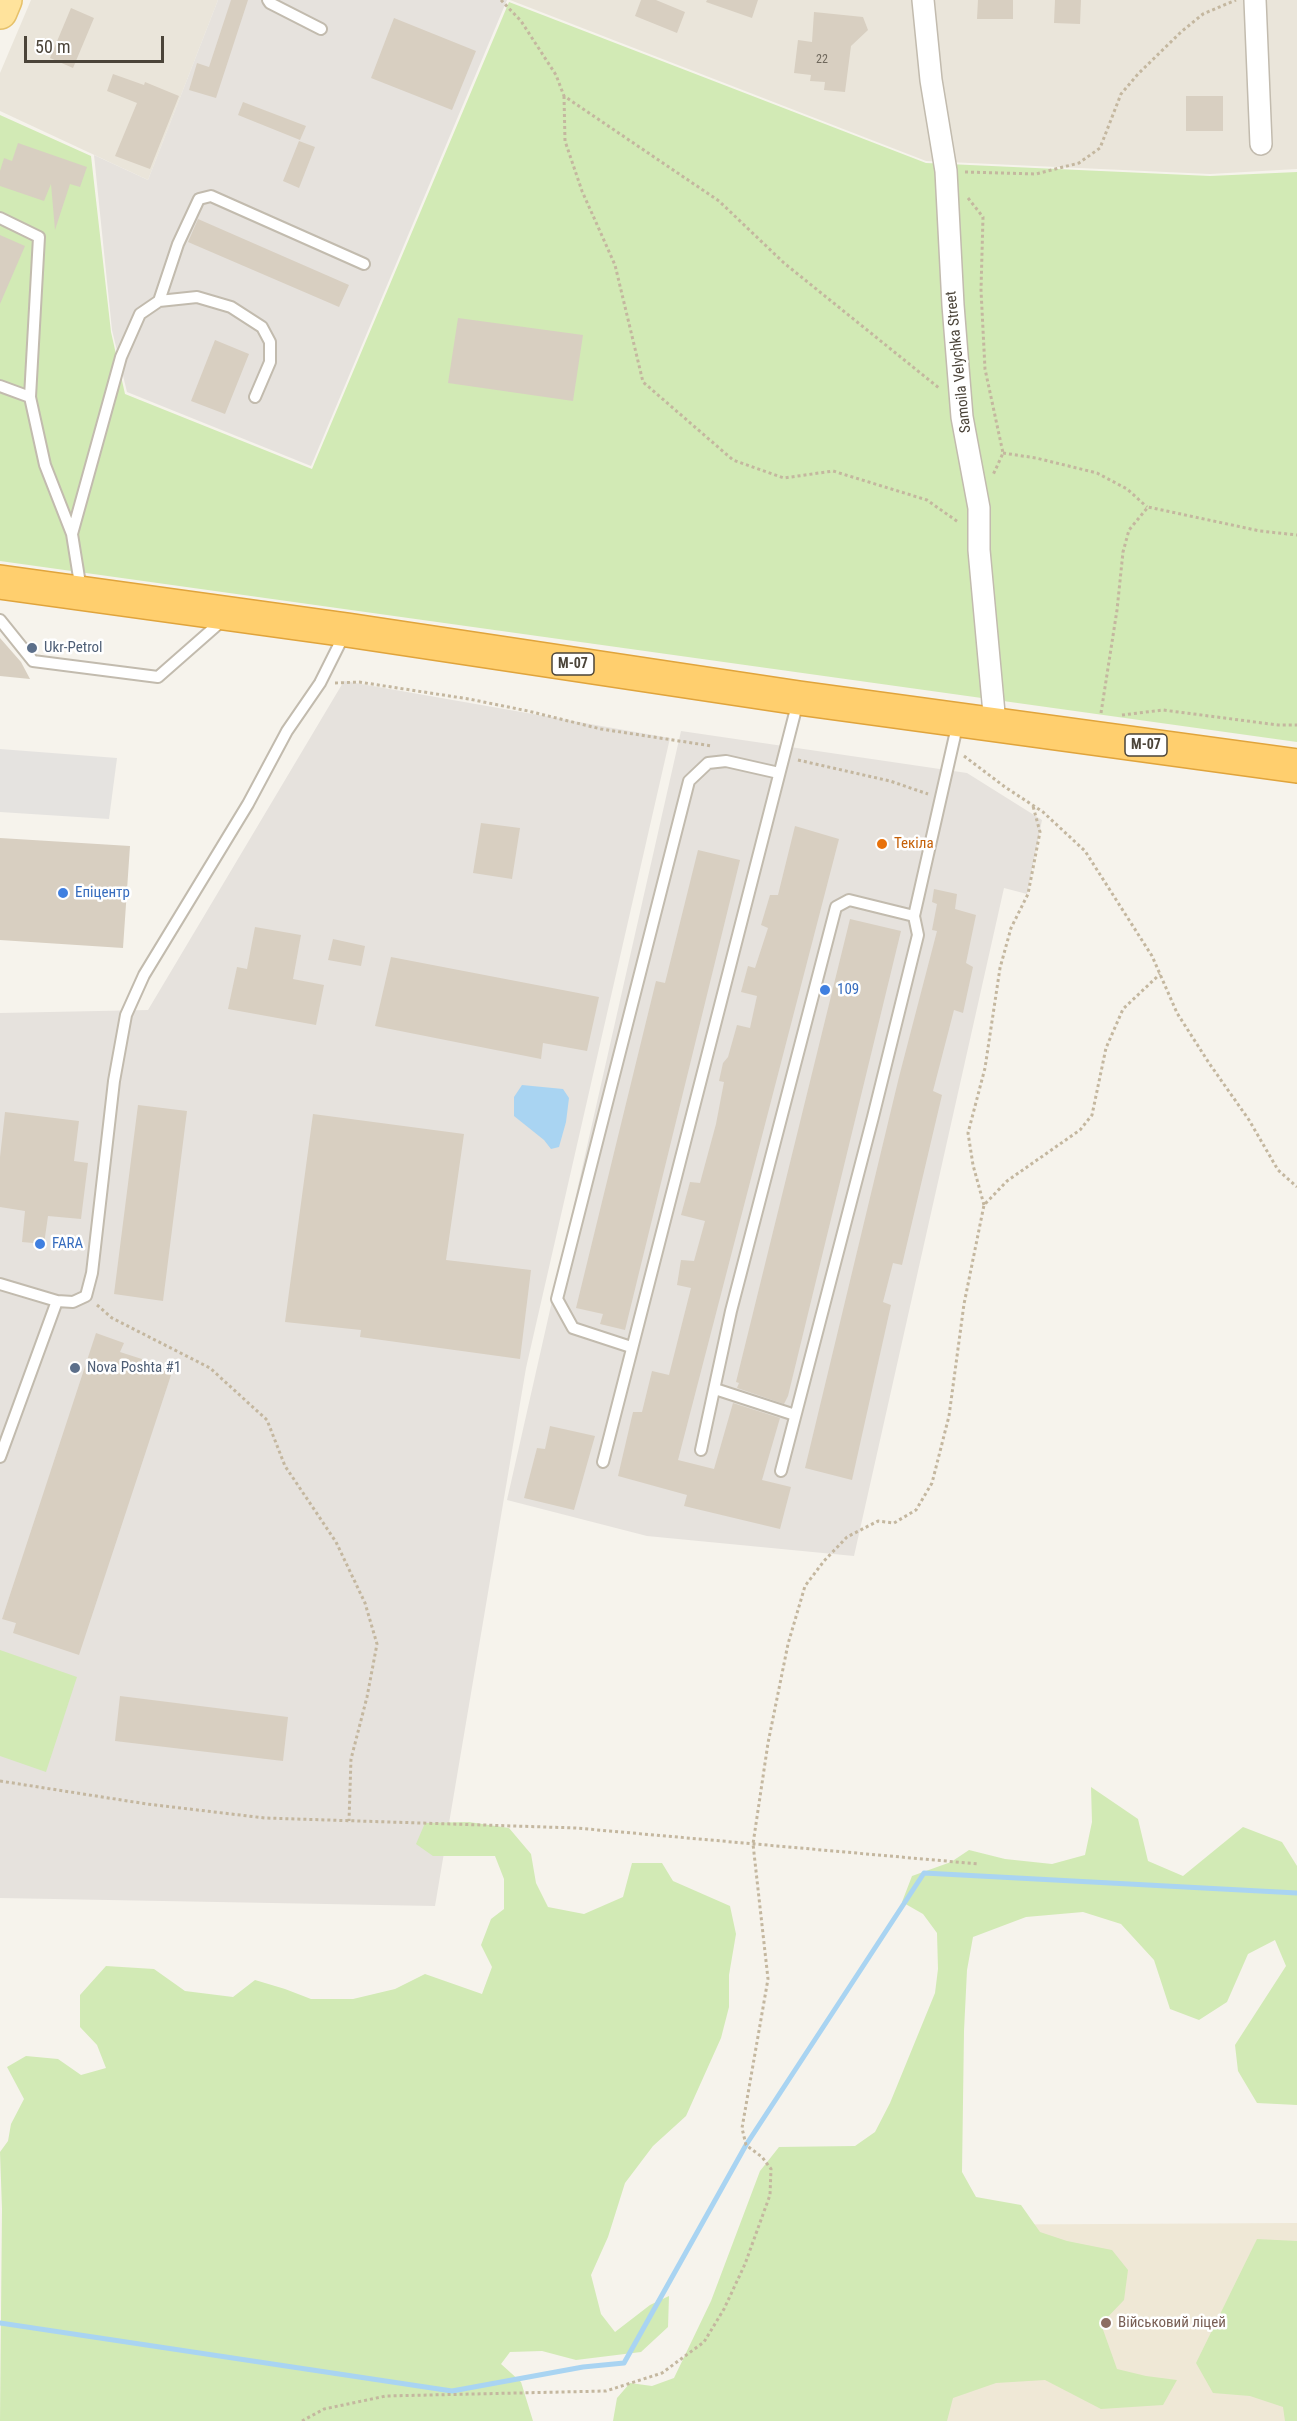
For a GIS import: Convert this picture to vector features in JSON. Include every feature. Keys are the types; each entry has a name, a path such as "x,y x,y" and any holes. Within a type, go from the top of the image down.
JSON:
{"highway":[{"name":"М-07","path":"0,582 347,630 799,698 956,733 994,724 1297,766"}],"main road":[{"path":"0,12 5,0"}],"street":[{"name":"Samoila Velychka Street","path":"923,0 931,80 946,171 962,417 979,508 979,550 994,724"},
{"path":"1255,0 1261,144"}],"lane":[{"path":"268,0 321,29"},
{"path":"159,301 178,244 199,199 211,196 364,264"},
{"path":"0,218 39,237 30,397 45,465 72,534 82,594"},
{"path":"72,534 121,357 140,314 159,301 197,297 231,307 262,327 270,342 270,362 255,397"},
{"path":"0,386 30,397"},
{"path":"0,620 33,661 158,676 229,614"},
{"path":"0,1284 57,1301 73,1302 86,1296 92,1273 114,1081 126,1014 144,975 243,813 287,731 320,683 347,630"},
{"path":"603,1462 799,698"},
{"path":"781,1471 918,935 914,916 956,733"},
{"path":"631,1347 573,1328 556,1299 686,792 689,781 708,763 726,761 779,772"},
{"path":"701,1450 731,1311 836,907 849,900 914,916"},
{"path":"0,1457 57,1301"},
{"path":"715,1389 795,1414"}],"path":[{"path":"501,0 521,21 556,75 564,96 565,141 582,191 615,265 643,382 733,459 784,478 833,471 927,500 956,519 979,550"},
{"path":"946,171 1036,174 1079,163 1100,148 1121,94 1138,74 1203,14 1236,0"},
{"path":"564,96 719,201 784,263 935,383 962,417"},
{"path":"946,171 983,217 981,290 985,369 1003,453 979,508"},
{"path":"1003,453 1036,458 1097,473 1127,489 1148,507 1260,531 1297,535"},
{"path":"1096,738 1117,610 1123,552 1129,530 1148,507"},
{"path":"320,683 359,682 458,697 601,729 718,747"},
{"path":"1120,715 1163,710 1278,725 1297,725"},
{"path":"956,733 1032,805 1085,851 1152,956 1178,1013 1209,1063 1249,1120 1278,1170 1297,1186"},
{"path":"784,757 890,781 941,798"},
{"path":"302,2421 324,2409 386,2396 606,2391 662,2373 704,2342 724,2309 745,2264 770,2195 771,2169 762,2157 746,2145 742,2128 753,2076 768,1979 753,1844 772,1721 788,1644 804,1586 847,1537 878,1521 894,1523 916,1510 932,1482 950,1416 964,1305 984,1205 973,1165 968,1133 985,1068 1000,968 1011,928 1028,894 1038,843 1039,823 1032,805"},
{"path":"984,1205 1007,1181 1080,1131 1092,1115 1106,1048 1123,1009 1160,974"},
{"path":"86,1296 112,1318 210,1368 267,1420 285,1466 336,1542 365,1604 377,1644 367,1697 351,1759 349,1821"},
{"path":"0,1781 147,1804 265,1818 576,1828 979,1864"}],"shaded area":[{"path":"31,0 218,0 148,180 0,111 0,73"},
{"path":"218,0 507,0 311,466 127,392 112,330 94,155 148,180"},
{"path":"510,0 1297,0 1297,169 1210,174 926,161"},
{"path":"344,681 670,738 526,1368 435,1906 0,1898 0,1013 148,1010"},
{"path":"681,731 967,773 1042,820 1027,894 1004,888 854,1556 647,1536 507,1500"},
{"path":"0,749 117,758 109,819 0,812"},
{"name":"Військовий ліцей","path":"1297,2223 1297,2421 916,2421 915,2225"}],"green space":[{"path":"509,2 926,163 1210,176 1297,172 1297,742 0,561 0,115 91,156 111,332 125,394 312,469"},
{"path":"0,1650 77,1677 46,1772 0,1756"},
{"path":"1091,1787 1138,1819 1148,1861 1183,1876 1243,1827 1282,1842 1297,1866 1297,2105 1257,2103 1238,2071 1235,2045 1286,1966 1275,1940 1248,1954 1227,2002 1199,2020 1170,2009 1154,1960 1121,1924 1083,1912 1026,1917 973,1937 967,1970 964,2031 962,2172 976,2197 1021,2205 1040,2232 1067,2241 1112,2250 1128,2270 1124,2300 1101,2324 1117,2369 1177,2380 1163,2405 1101,2409 1045,2380 996,2383 953,2398 947,2421 613,2421 617,2398 630,2383 652,2386 674,2378 711,2301 760,2171 779,2147 855,2146 875,2132 890,2103 935,1993 938,1969 937,1933 923,1914 902,1902 912,1876 951,1862 969,1850 1005,1859 1052,1864 1085,1855 1092,1822"},
{"path":"469,1822 509,1828 531,1854 536,1883 548,1907 584,1914 623,1897 632,1863 662,1863 673,1881 730,1906 736,1934 729,1975 729,2007 721,2038 686,2116 653,2146 625,2183 608,2237 591,2275 601,2314 615,2332 650,2305 669,2296 668,2327 641,2352 576,2360 542,2351 510,2352 501,2364 521,2382 533,2421 0,2421 2,2209 0,2152 8,2141 11,2124 24,2099 7,2067 26,2056 58,2059 81,2075 106,2068 97,2045 80,2027 80,1995 106,1966 154,1969 185,1991 233,1997 255,1980 311,1999 353,1999 395,1989 425,1974 482,1994 492,1967 481,1945 491,1919 504,1909 504,1879 495,1856 433,1856 416,1844 425,1823"},
{"path":"1257,2239 1297,2241 1297,2421 1285,2421 1283,2407 1250,2396 1213,2393 1196,2363"}],"water":[{"path":"522,1085 563,1089 569,1098 566,1122 559,1147 551,1149 544,1140 514,1116 514,1097"}],"building":[{"path":"231,0 248,0 216,98 189,90 197,63 209,67"},
{"path":"641,0 656,0 685,12 677,33 635,16"},
{"path":"707,0 758,0 752,18 706,2"},
{"path":"978,0 1013,0 1013,19 977,19"},
{"path":"1055,0 1081,0 1080,24 1054,23"},
{"path":"71,8 94,18 73,68 50,58"},
{"path":"814,12 863,17 868,30 851,46 845,92 824,90 825,82 810,81 811,75 794,73 798,40 812,42"},
{"path":"394,18 476,51 452,110 371,78"},
{"path":"113,74 144,85 145,82 179,96 150,169 115,156 137,103 107,91"},
{"path":"1186,96 1223,96 1223,131 1186,131"},
{"path":"243,102 306,126 300,140 238,115"},
{"path":"299,141 315,147 299,188 283,181"},
{"path":"18,143 87,167 80,187 70,184 55,230 51,184 44,201 0,186 0,171 4,158 12,161"},
{"path":"198,219 349,285 339,307 188,242"},
{"path":"0,235 25,246 0,304"},
{"path":"458,318 583,335 573,401 448,383"},
{"path":"215,340 249,354 225,414 191,401"},
{"path":"0,638 21,662 30,679 0,676"},
{"path":"481,823 520,828 512,879 473,873"},
{"path":"795,826 839,839 678,1460 714,1469 733,1403 780,1418 762,1480 791,1487 780,1529 684,1506 687,1495 618,1476 633,1412 642,1412 652,1371 669,1375 691,1288 677,1285 681,1260 694,1261 705,1221 681,1215 690,1182 700,1183 716,1124 724,1082 719,1081 723,1063 728,1057 737,1025 750,1028 757,996 741,992 748,966 755,968 768,928 761,925 770,895 778,895"},
{"name":"Епіцентр","path":"0,838 130,846 123,948 0,940"},
{"path":"698,850 740,860 625,1330 600,1324 603,1314 576,1308 656,981 665,983"},
{"path":"934,889 957,894 955,909 976,915 966,963 973,967 963,1013 954,1010 933,1091 942,1095 902,1265 893,1263 883,1302 891,1305 852,1480 805,1468 899,1077 937,931 932,930 937,904 932,902"},
{"path":"850,919 901,931 788,1396 784,1404 737,1388 739,1383 736,1382"},
{"path":"255,927 301,935 293,979 324,985 316,1025 228,1009 237,967 247,969"},
{"path":"333,939 365,946 361,966 328,960"},
{"path":"391,957 599,997 587,1051 543,1043 541,1059 375,1026"},
{"path":"138,1105 187,1111 163,1301 114,1294"},
{"path":"5,1112 79,1121 74,1161 88,1163 81,1219 48,1216 44,1244 22,1242 25,1211 0,1207 0,1157"},
{"path":"313,1114 464,1134 446,1260 531,1270 520,1359 360,1337 361,1330 285,1322"},
{"path":"96,1333 124,1343 120,1352 173,1369 79,1655 13,1633 16,1623 2,1619"},
{"path":"550,1426 595,1436 574,1510 524,1498 537,1448 545,1449"},
{"path":"120,1696 288,1717 283,1761 115,1741"}],"waterway":[{"path":"0,2323 452,2391 583,2367 624,2363 746,2145 924,1873 1297,1893"}],"place":[{"name":"Ukr-Petrol","path":"32,648"},
{"name":"Текіла","path":"882,844"},
{"name":"Епіцентр","path":"63,893"},
{"name":"109","path":"825,990"},
{"name":"FARA","path":"40,1244"},
{"name":"Nova Poshta #1","path":"75,1368"},
{"name":"Військовий ліцей","path":"1106,2323"}]}
